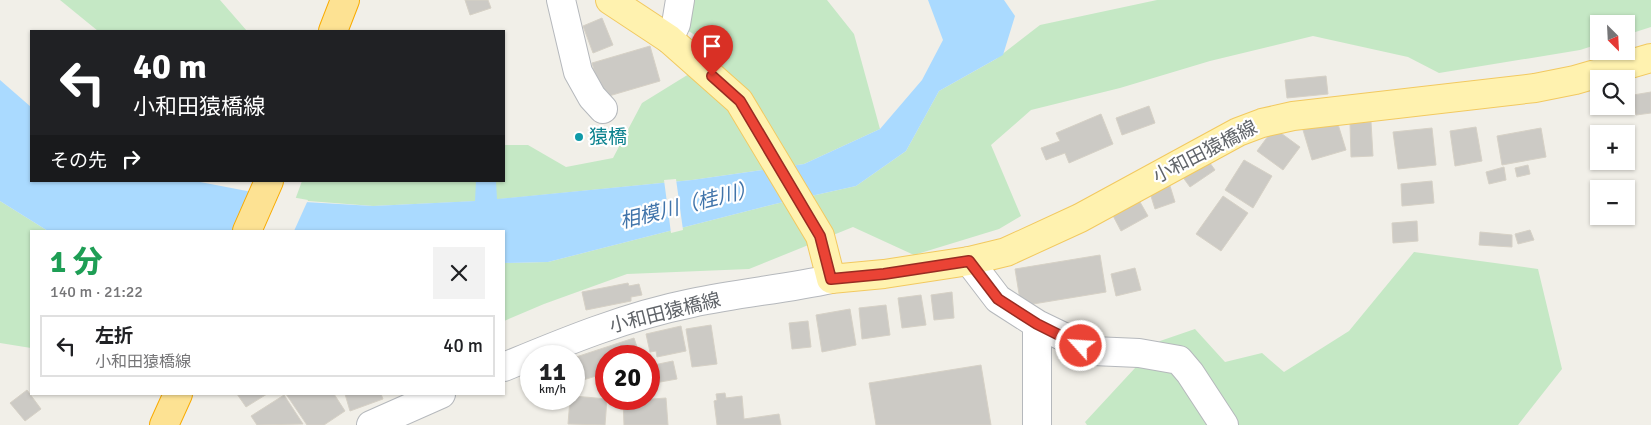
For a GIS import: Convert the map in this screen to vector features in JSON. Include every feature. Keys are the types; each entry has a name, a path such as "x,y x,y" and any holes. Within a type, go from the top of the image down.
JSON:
{"highway":[{"path":"333,30 346,0"},
{"path":"247,230 268,182"},
{"path":"164,425 178,395"}],"main road":[{"path":"610,0 669,39 740,101 820,236 831,279"},
{"name":"小和田猿橋線","path":"831,279 884,274 969,261 1006,252 1080,218 1238,132 1262,123 1339,110 1534,88 1575,80 1651,58"}],"street":[{"path":"561,0 578,72 592,97 603,109"},
{"path":"669,39 676,24 680,0"},
{"path":"969,261 998,299 1037,324 1093,351 1139,353 1179,360 1190,373 1224,425"},
{"name":"小和田猿橋線","path":"505,367 552,347 619,323 691,303 791,288 831,279"},
{"path":"1037,324 1037,423"},
{"path":"371,425 439,395"}],"green space":[{"path":"60,0 220,0 246,30 97,30"},
{"path":"691,0 827,0 854,34 880,129 804,164 692,180 479,201 373,206 295,200 302,182 505,182 505,145 528,145 566,167 613,158 642,103 723,53 687,30"},
{"path":"1157,0 1651,0 1651,27 1635,32 1635,15 1590,15 1590,47 1580,50 1439,73 1408,57 1313,36 1210,61 1120,88 1031,110 991,145 1021,216 999,229 914,255 853,227 749,269 627,274 544,304 505,321 505,263 548,262 775,204 856,186 906,151 939,91 996,59 1040,25"},
{"path":"0,201 46,230 30,230 30,348 0,343"},
{"path":"1414,252 1538,269 1562,369 1518,425 1087,425 1085,422 1160,341 1195,329 1225,362 1262,353 1284,372 1349,331"}],"water":[{"name":"相模川（桂川）","path":"928,0 1004,0 1015,16 1003,55 939,91 906,151 856,186 775,204 548,262 505,263 505,230 46,230 0,201 0,80 30,106 30,182 200,182 305,202 373,206 475,201 476,182 496,182 497,199 692,180 804,164 880,129 922,80 943,40"}],"pier":[{"path":"676,179 683,230 671,233 664,180"},
{"path":"253,190 308,200 294,230 236,230"}],"building":[{"path":"465,0 488,0 491,8 470,15"},
{"path":"602,18 613,45 593,53 583,26"},
{"path":"650,46 660,81 602,98 592,63"},
{"path":"1326,76 1328,94 1287,98 1285,80"},
{"path":"1651,92 1651,113 1636,115 1635,95"},
{"path":"1149,106 1155,123 1122,135 1116,118"},
{"path":"1101,114 1113,144 1069,163 1065,153 1046,160 1041,148 1060,141 1056,133"},
{"path":"1337,121 1346,150 1312,160 1303,130"},
{"path":"1371,122 1373,156 1351,157 1350,123"},
{"path":"1476,127 1482,161 1455,166 1450,131"},
{"path":"1274,128 1300,147 1283,170 1257,151"},
{"path":"1432,128 1436,165 1398,169 1393,132"},
{"path":"1541,128 1546,157 1502,165 1497,136"},
{"path":"1207,159 1215,170 1190,187 1182,176"},
{"path":"1244,160 1272,176 1253,208 1225,190"},
{"path":"1528,165 1530,174 1517,177 1515,168"},
{"path":"1504,167 1506,180 1489,184 1486,172"},
{"path":"1432,181 1434,203 1402,206 1401,184"},
{"path":"1170,186 1175,202 1155,209 1150,193"},
{"path":"1136,195 1148,216 1121,231 1110,210"},
{"path":"1223,196 1248,213 1221,251 1196,234"},
{"path":"1417,221 1418,241 1393,243 1392,223"},
{"path":"1530,230 1534,240 1518,244 1515,234"},
{"path":"1480,232 1512,235 1512,247 1479,245"},
{"path":"1100,255 1106,292 1021,306 1015,269"},
{"path":"1135,268 1141,290 1116,296 1111,274"},
{"path":"628,283 629,286 639,284 642,295 631,297 631,301 586,310 582,292"},
{"path":"952,292 954,318 934,320 931,295"},
{"path":"921,295 926,325 902,328 898,298"},
{"path":"886,305 890,335 862,339 859,308"},
{"path":"850,309 856,345 822,352 816,315"},
{"path":"808,321 811,347 792,349 789,323"},
{"path":"711,325 717,364 692,367 686,329"},
{"path":"681,326 686,351 660,356 660,345 648,345 646,334"},
{"path":"634,338 636,345 613,345"},
{"path":"595,351 595,376 585,379 585,354"},
{"path":"673,361 677,379 660,382 660,364"},
{"path":"981,365 991,425 876,425 869,383"},
{"path":"27,390 41,409 25,421 10,403"},
{"path":"725,393 726,398 742,396 744,419 779,414 781,425 717,425 714,401 717,400 716,394"},
{"path":"238,395 265,395 246,407"},
{"path":"284,395 303,424 257,425 251,416"},
{"path":"287,395 335,395 345,411 324,425 307,425"},
{"path":"345,395 381,395 383,399 350,411"},
{"path":"585,397 595,398 595,410 606,410 605,425 568,424 569,410 585,410"},
{"path":"660,398 666,398 668,425 624,425 623,410 660,410"}],"place":[{"name":"猿橋","path":"579,137"}],"route":[{"path":"712,76 740,101 820,236 831,279 884,274 969,261 998,299 1037,324 1081,346"}]}
